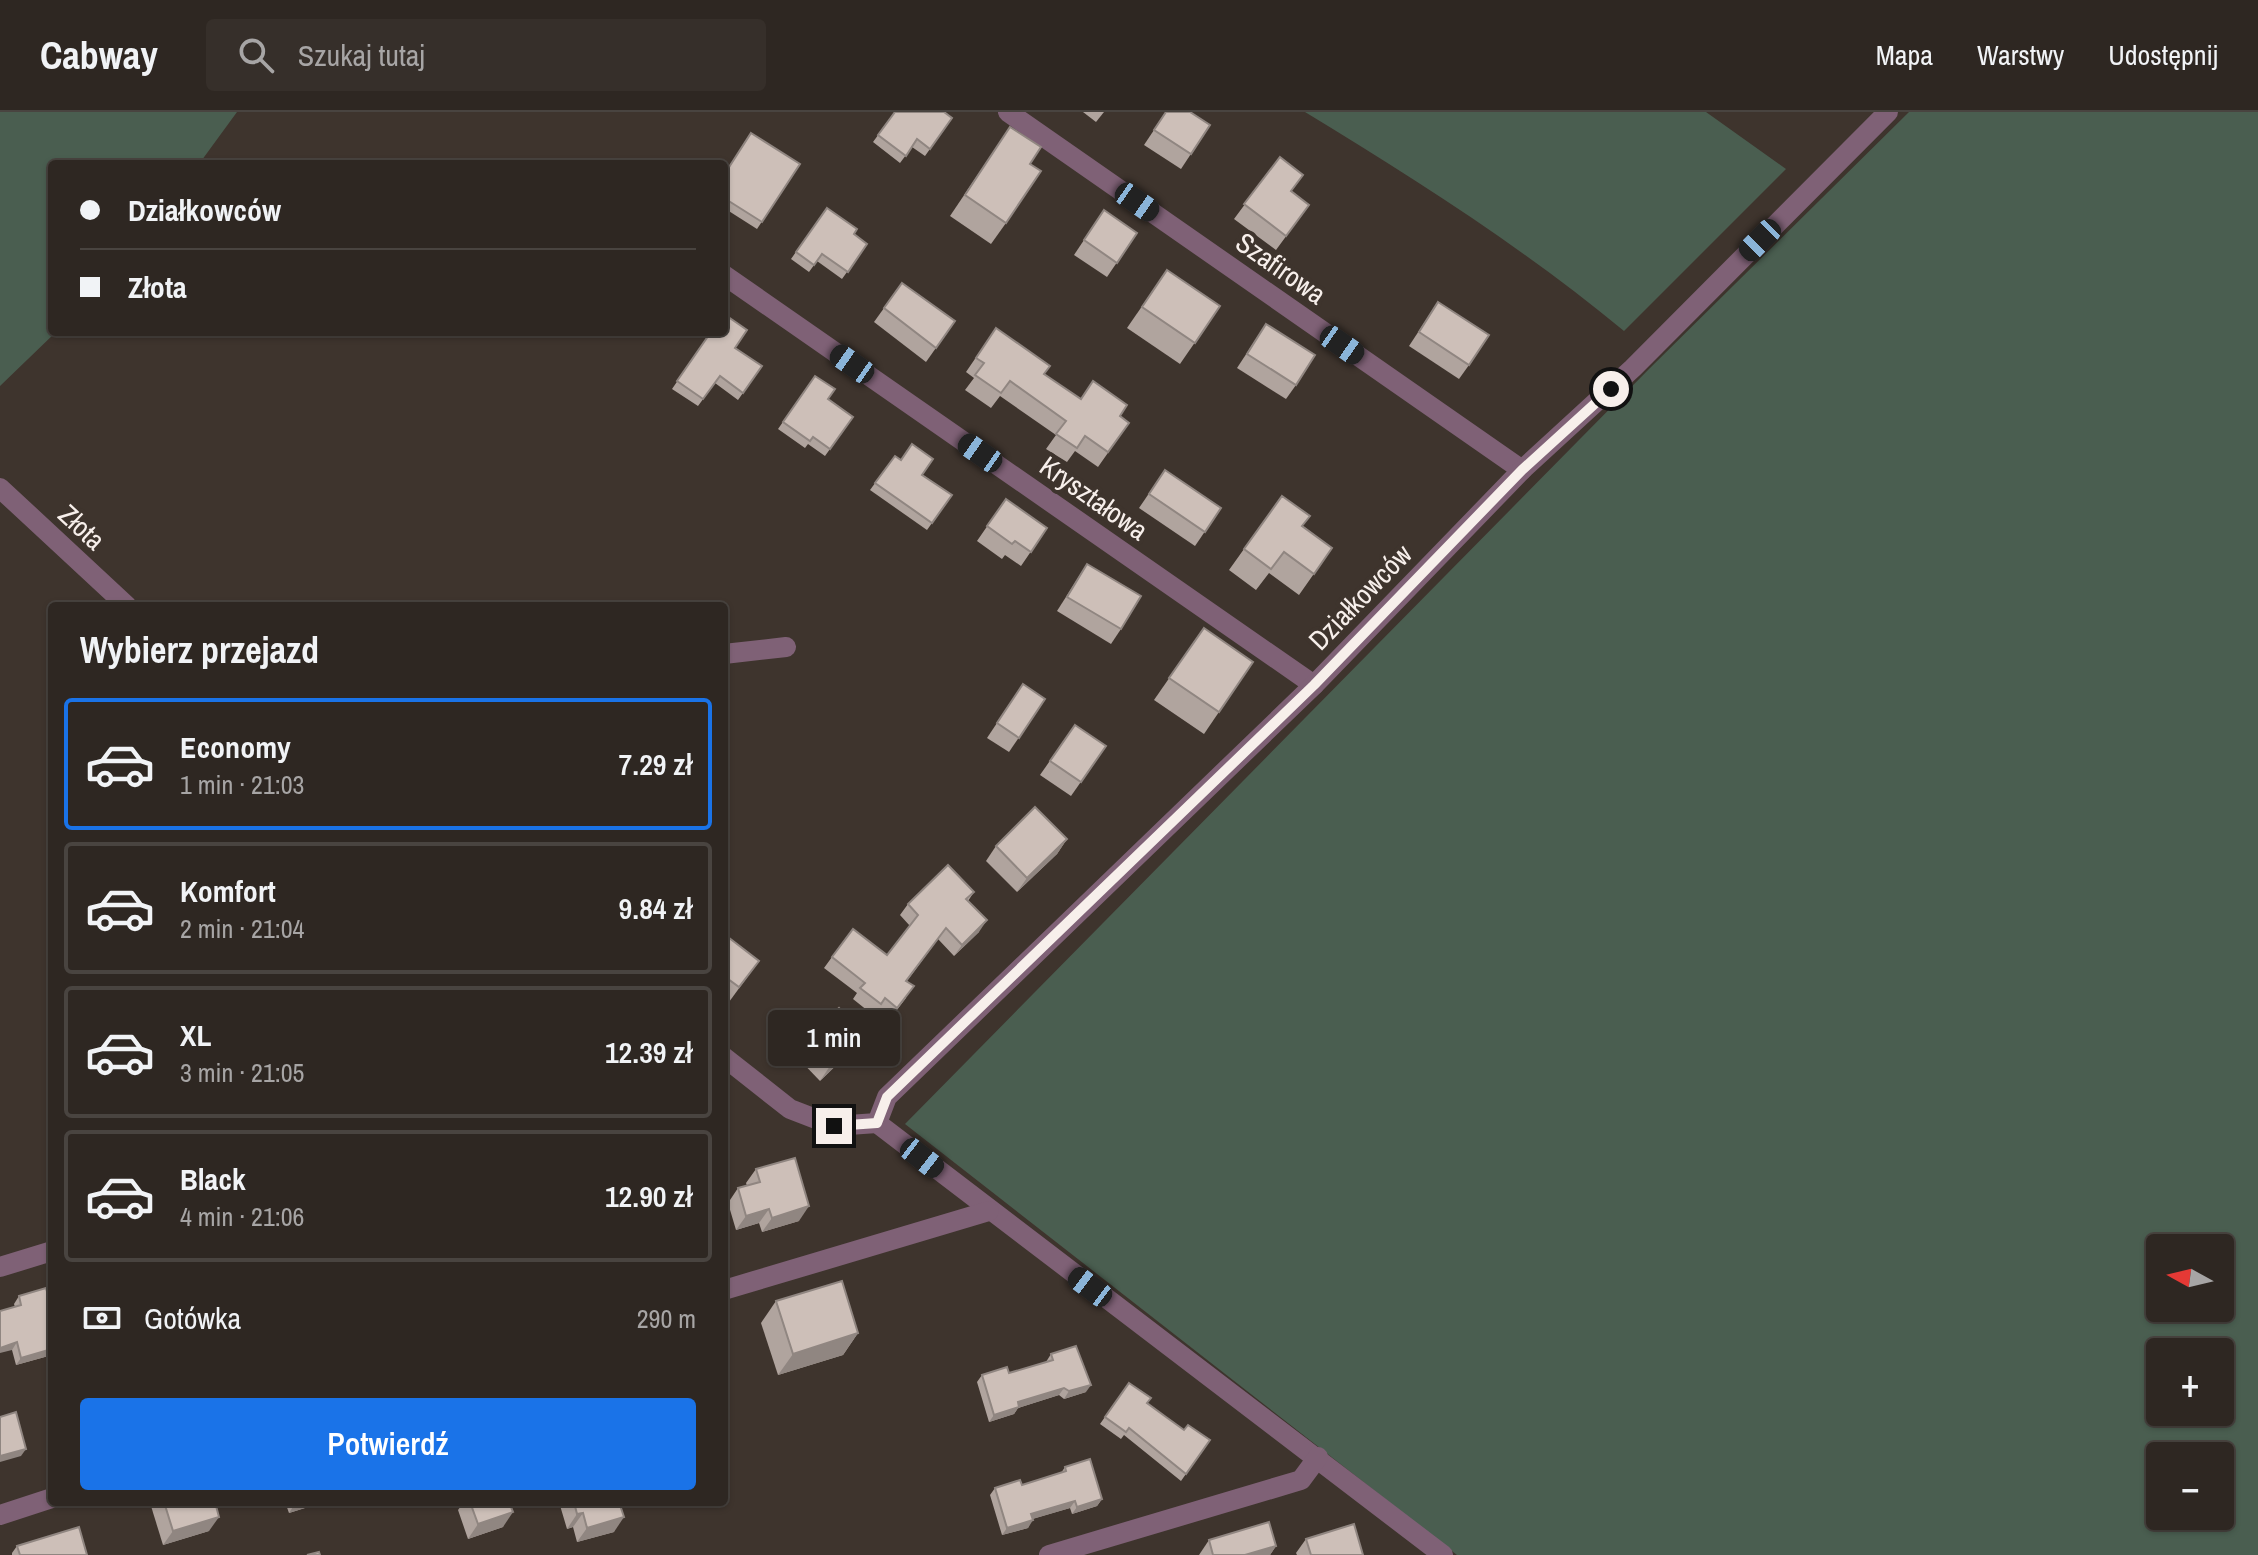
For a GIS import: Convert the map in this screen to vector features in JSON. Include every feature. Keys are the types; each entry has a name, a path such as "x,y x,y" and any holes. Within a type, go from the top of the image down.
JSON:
{"street":[{"name":"Szafirowa","path":"1008,112 1522,470"},
{"name":"Działkowców","path":"877,1123 887,1097 1314,685 1522,470 1633,368 1888,112"},
{"name":"Kryształowa","path":"728,278 1314,685"},
{"name":"Złota","path":"0,488 123,602"},
{"path":"728,654 786,647"},
{"path":"728,1060 790,1109 834,1126 877,1123 1443,1555"},
{"path":"728,1289 989,1211"},
{"path":"0,1267 48,1252"},
{"path":"1049,1555 1301,1480 1318,1457"},
{"path":"0,1515 48,1499"}],"green space":[{"path":"0,112 237,112 202,160 48,160 48,336 52,336 0,386"},
{"path":"1305,112 1706,112 1786,169 1624,331 1548,271 1468,216"},
{"path":"1909,112 2258,112 2258,1555 1457,1555 905,1124 1649,369"}],"building":[{"path":"895,112 944,112 952,118 930,149 917,139 906,156 878,135"},
{"path":"1166,112 1190,112 1210,125 1191,154 1154,130"},
{"path":"1010,127 1041,147 1030,164 1041,171 1006,223 965,195"},
{"path":"751,133 800,164 762,222 728,201 728,169"},
{"path":"1280,157 1303,175 1291,191 1309,205 1286,236 1244,204"},
{"path":"827,208 857,229 854,234 867,244 848,272 822,254 814,265 796,252"},
{"path":"1104,210 1137,233 1117,263 1084,240"},
{"path":"1167,270 1220,306 1195,343 1142,307"},
{"path":"902,283 955,321 936,348 884,308"},
{"path":"1438,302 1489,335 1469,365 1419,332"},
{"path":"728,317 747,330 735,348 762,366 743,393 720,376 703,399 677,381 708,336 728,336"},
{"path":"1266,324 1315,355 1296,385 1247,354"},
{"path":"996,328 1050,366 1044,374 1081,399 1093,381 1127,405 1120,416 1129,423 1108,452 1085,436 1077,448 1056,434 1066,421 1010,381 1001,393 975,375 984,363 976,358"},
{"path":"815,376 835,389 828,399 853,417 830,449 813,437 810,441 783,422"},
{"path":"912,444 933,459 922,475 952,495 932,523 875,483 895,456 901,460"},
{"path":"1165,470 1221,508 1205,532 1149,494"},
{"path":"1282,496 1310,516 1302,526 1332,548 1314,574 1284,552 1271,569 1244,549"},
{"path":"1006,499 1047,528 1031,552 1015,541 1012,544 987,526"},
{"path":"1087,564 1141,596 1121,629 1067,597"},
{"path":"1204,628 1253,662 1219,712 1169,678"},
{"path":"1023,684 1045,699 1019,738 997,723"},
{"path":"1075,725 1106,746 1081,782 1050,761"},
{"path":"1035,807 1067,839 1027,878 996,846"},
{"path":"948,865 974,892 966,899 987,920 962,945 946,928 906,981 914,986 897,1008 885,998 881,1004 860,988 865,983 832,957 853,929 887,955 918,915 908,904"},
{"path":"728,937 759,961 739,987 728,979"},
{"path":"839,1008 864,1034 830,1066 805,1040"},
{"path":"795,1158 809,1206 772,1218 769,1209 746,1216 738,1188 760,1182 756,1169"},
{"path":"842,1281 858,1333 793,1354 776,1301"},
{"path":"46,1288 48,1295 48,1350 21,1358 17,1342 0,1348 0,1311 21,1305 19,1296"},
{"path":"1076,1346 1091,1385 1069,1391 1064,1388 1018,1402 1019,1407 994,1415 982,1375 1007,1367 1009,1373 1053,1360 1051,1354"},
{"path":"1129,1383 1151,1398 1147,1403 1184,1430 1188,1425 1210,1440 1186,1474 1129,1428 1126,1432 1105,1417"},
{"path":"16,1412 26,1449 0,1456 0,1417"},
{"path":"1090,1459 1102,1499 1077,1507 1075,1501 1031,1514 1033,1520 1007,1528 995,1488 1020,1480 1022,1485 1066,1471 1065,1467"},
{"path":"165,1506 216,1506 219,1517 173,1531"},
{"path":"471,1506 511,1506 513,1512 478,1524"},
{"path":"575,1506 620,1506 624,1517 587,1528 583,1513 577,1514"},
{"path":"1269,1522 1276,1546 1245,1555 1213,1555 1209,1540"},
{"path":"1354,1524 1363,1555 1311,1555 1306,1539"},
{"path":"79,1527 87,1555 20,1555 17,1546"}],"route":[{"path":"834,1126 877,1123 887,1097 1314,685 1522,470 1611,389"}]}
